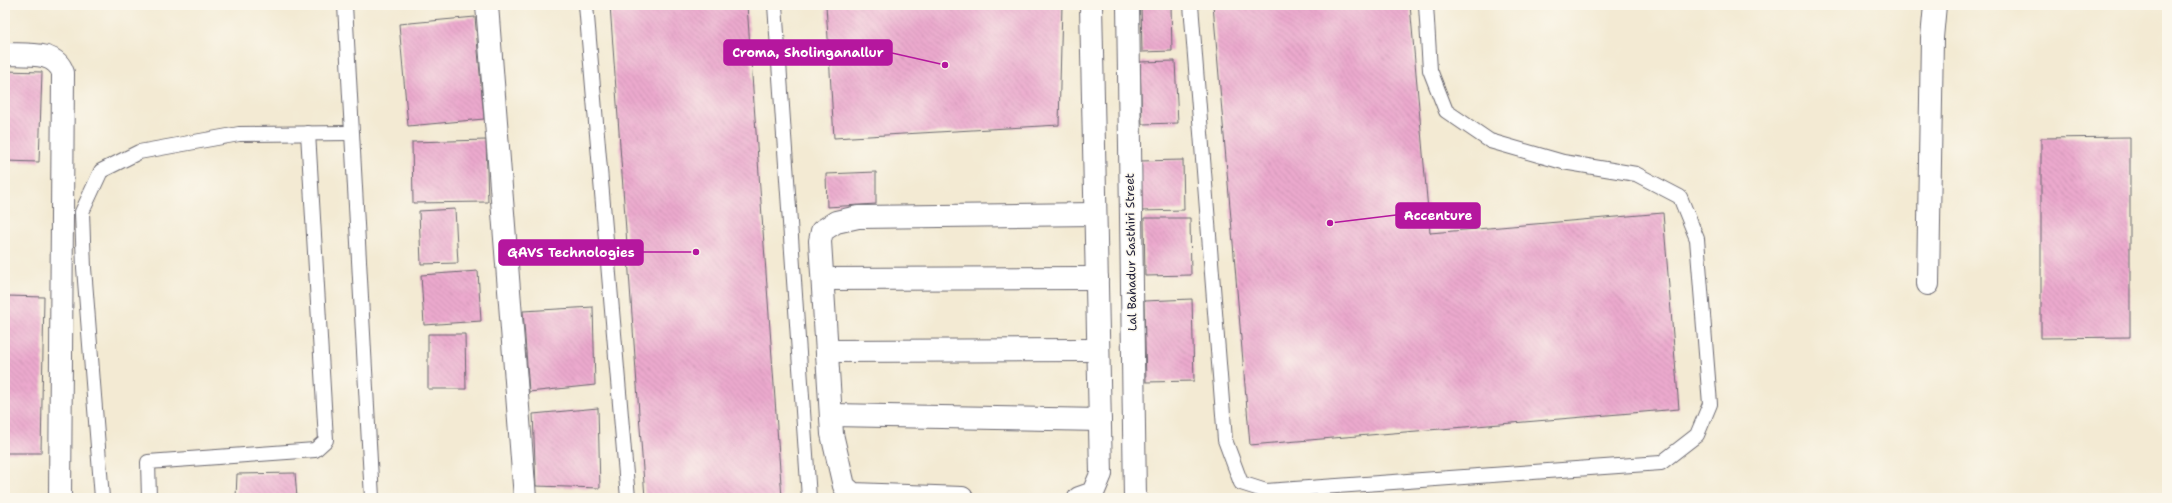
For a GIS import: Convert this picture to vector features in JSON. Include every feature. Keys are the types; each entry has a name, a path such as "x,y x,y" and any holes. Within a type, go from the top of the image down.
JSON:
{"street":[{"path":"486,5 525,498"},
{"path":"1079,498 1093,493 1101,474 1091,5"},
{"name":"Lal Bahadur Sasthiri Street","path":"1128,5 1134,498"},
{"path":"1928,284 1932,38 1935,5"},
{"path":"5,54 45,56 61,64 63,73 60,498"},
{"path":"962,498 853,494 844,486 832,434 820,241 822,231 836,222 858,217 1095,214"},
{"path":"823,279 1097,278"},
{"path":"827,351 1098,350"},
{"path":"832,415 1100,420"}],"lane":[{"path":"346,5 351,133 372,498"},
{"path":"586,5 628,498"},
{"path":"775,5 809,498"},
{"path":"1191,5 1225,440 1241,483 1266,490 1661,463 1697,435 1710,404 1697,239 1680,197 1636,174 1563,162 1490,141 1446,111 1430,70 1426,5"},
{"path":"149,498 148,462 315,450 326,440 308,133"},
{"path":"102,498 84,268 82,212 101,171 139,152 238,134 351,133"}],"building":[{"path":"610,5 747,5 782,498 645,498"},
{"path":"826,5 1062,5 1059,125 834,138"},
{"path":"1141,5 1171,5 1172,51 1142,52"},
{"path":"1213,5 1410,5 1430,233 1663,213 1679,409 1250,445"},
{"path":"475,17 484,119 408,126 399,24"},
{"path":"1175,61 1178,123 1142,124 1140,62"},
{"path":"5,71 42,72 39,162 5,161"},
{"path":"2130,137 2130,337 2041,338 2041,138"},
{"path":"486,140 488,202 413,203 412,142"},
{"path":"1183,160 1184,210 1141,211 1139,161"},
{"path":"876,172 876,204 827,207 826,174"},
{"path":"455,209 458,263 421,264 419,211"},
{"path":"1144,218 1190,218 1191,275 1145,276"},
{"path":"478,271 481,321 424,325 421,275"},
{"path":"7,296 44,297 41,453 5,453"},
{"path":"1192,299 1194,381 1146,382 1144,301"},
{"path":"593,307 595,385 529,392 523,311"},
{"path":"428,334 465,334 466,389 428,389"},
{"path":"598,408 600,488 536,486 533,414"},
{"path":"295,473 297,498 236,498 237,474"}],"place":[{"name":"Croma, Sholinganallur","path":"945,65"},
{"name":"Accenture","path":"1330,223"},
{"name":"GAVS Technologies","path":"696,252"}]}
